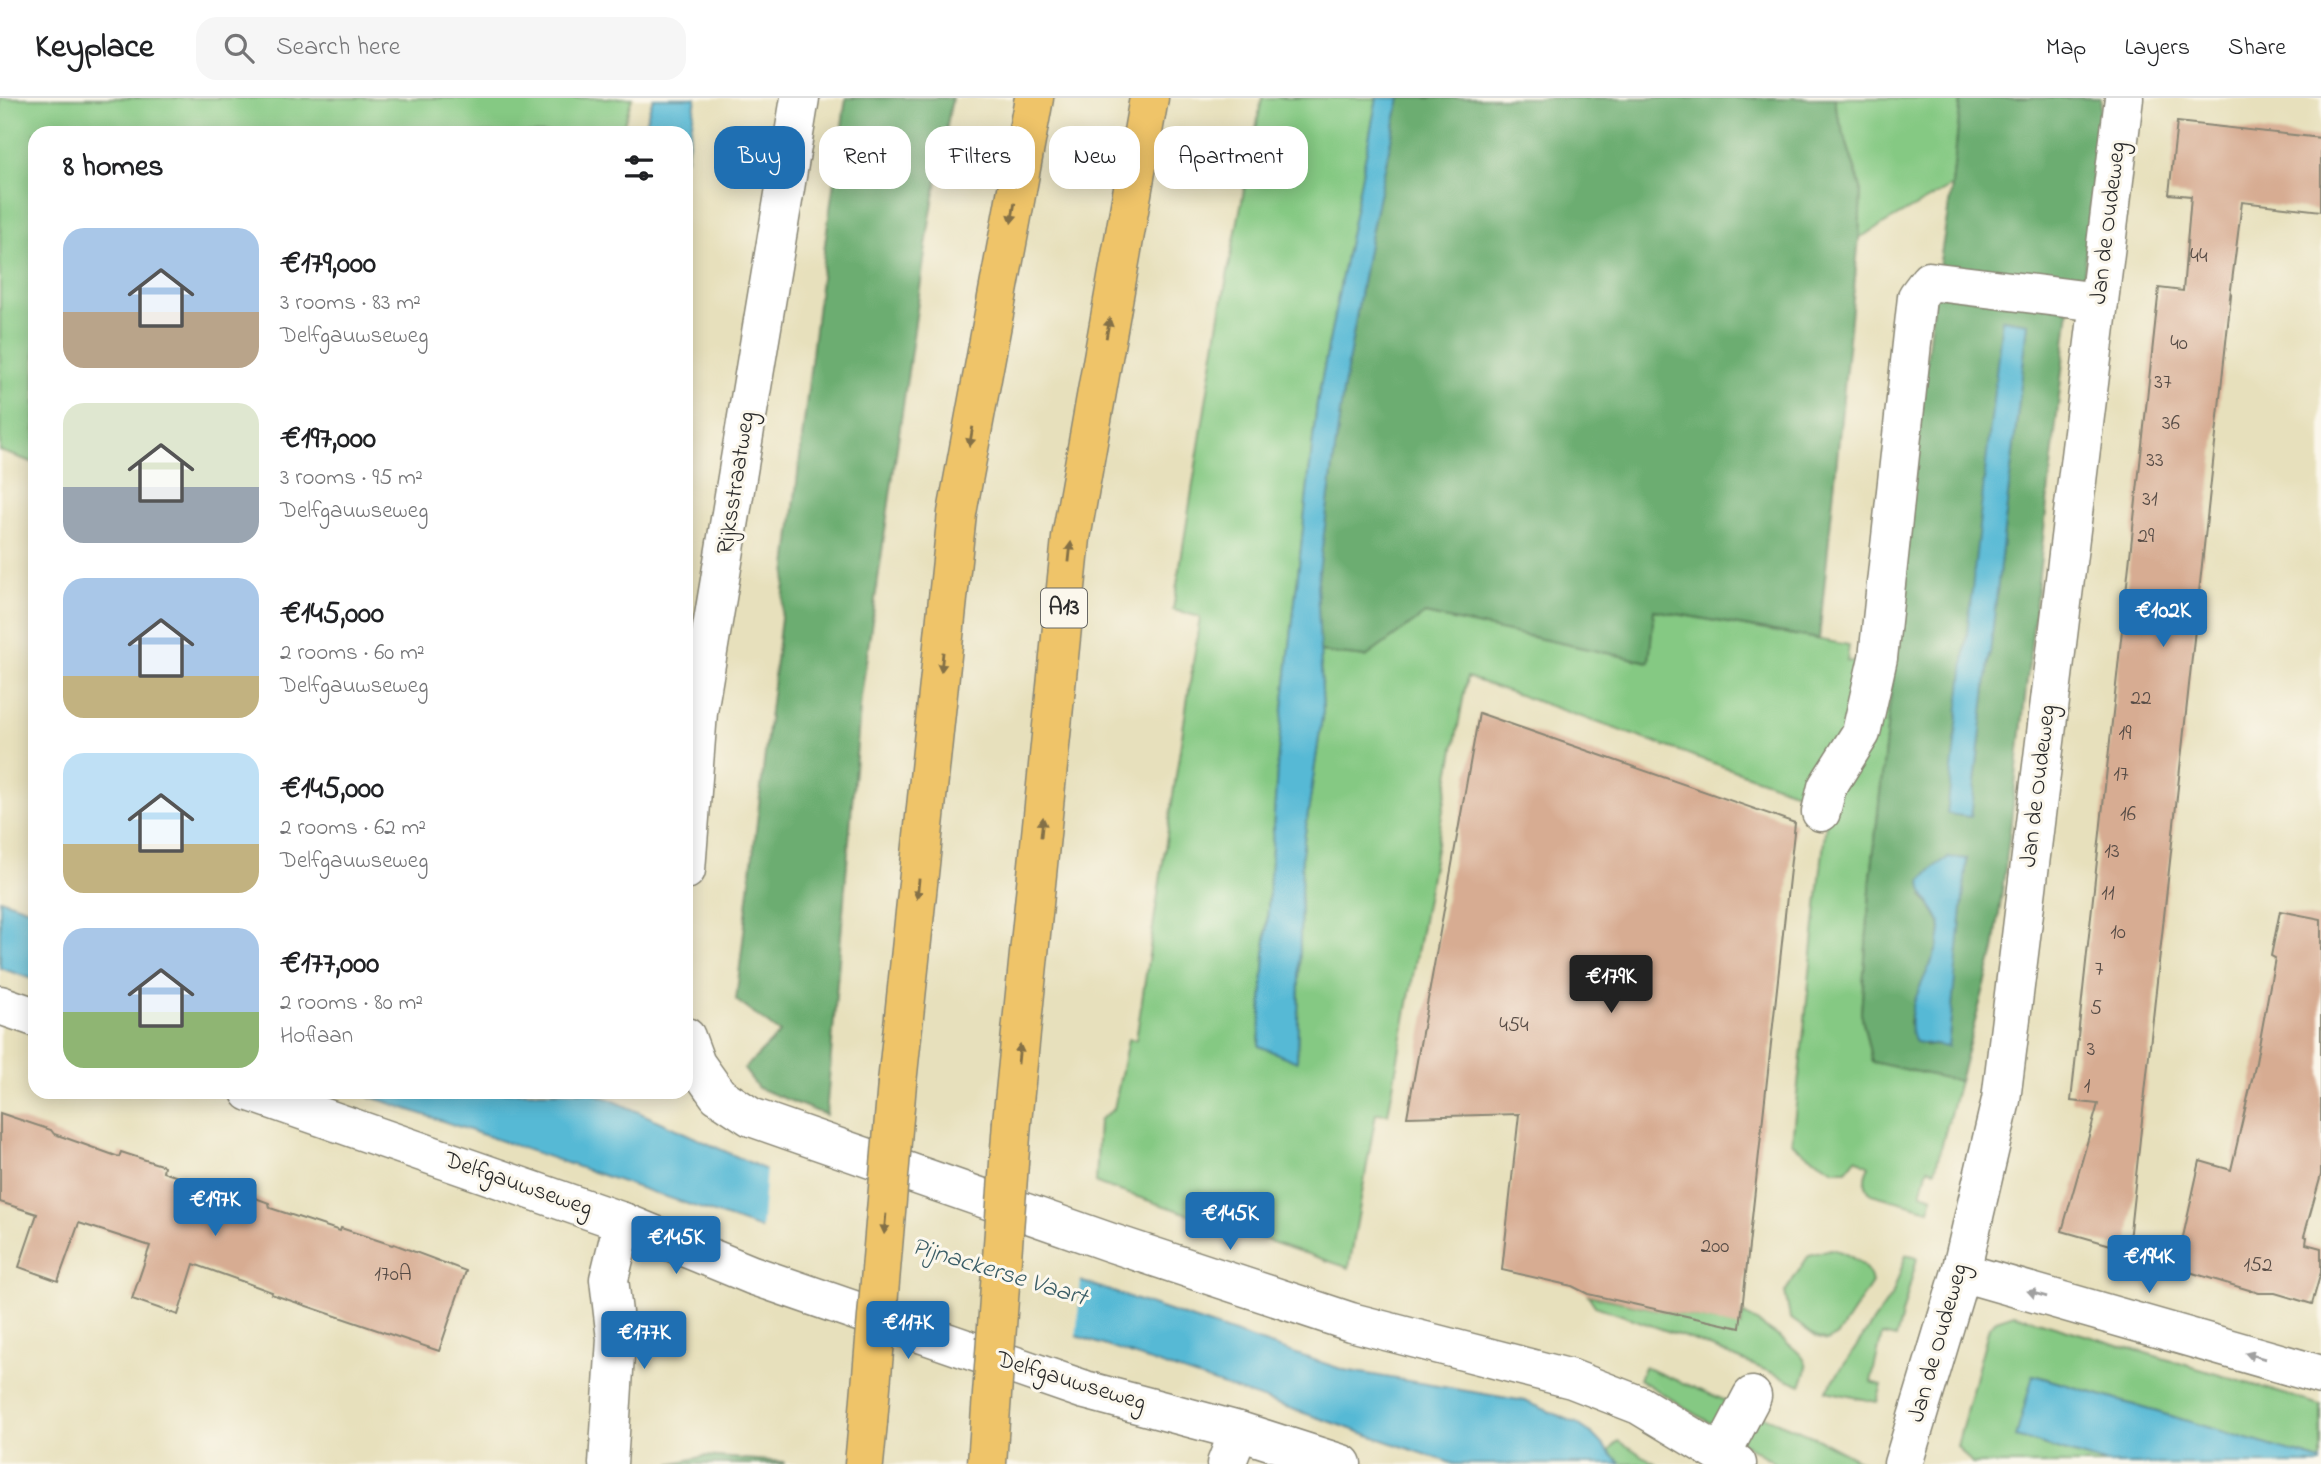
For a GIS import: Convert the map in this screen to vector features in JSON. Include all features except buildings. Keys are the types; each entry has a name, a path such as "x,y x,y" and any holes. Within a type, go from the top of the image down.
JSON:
{"highway":[{"path":"864,1464 897,1083 957,513 1034,98"},
{"name":"A13","path":"987,1463 1012,1122 1071,538 1149,98"}],"street":[{"name":"Rijksstraatweg","path":"693,778 698,712 800,98"},
{"name":"Jan de Oudeweg","path":"1905,1463 1961,1272 2001,1100 2124,98"},
{"path":"1821,812 1827,786 1861,733 1878,658 1917,297 1930,281 2099,302"},
{"path":"0,1005 28,1015"},
{"path":"693,1053 718,1095 751,1117 1109,1242 1351,1322 1572,1379 1639,1405 1729,1460 1752,1396"},
{"name":"Delfgauwseweg","path":"270,1099 624,1222 752,1275 1085,1390 1232,1448 1342,1464"},
{"path":"608,1464 616,1339 609,1279 624,1222"},
{"path":"1961,1272 2321,1375"}],"green space":[{"path":"0,98 632,98 623,126 28,126 28,461 0,451"},
{"path":"846,98 952,98 947,126 925,126 925,189 935,189 861,697 826,1115 758,1088 744,1069 780,1033 736,1000 833,189 911,189 911,126 842,126"},
{"path":"1262,98 1377,98 1317,403 1278,754 1259,1046 1297,1061 1302,854 1323,711 1320,652 1366,657 1424,614 1649,662 1654,610 1849,645 1847,661 1894,665 1871,877 1861,1013 1872,1062 1959,1081 1935,1170 1928,1168 1921,1193 1933,1197 1929,1210 1871,1194 1865,1180 1869,1166 1856,1158 1846,1170 1834,1170 1792,1142 1828,803 1467,677 1388,1114 1376,1113 1349,1268 1096,1183 1099,1120 1114,1109 1128,1039 1136,1040 1200,617 1173,610 1221,308 1244,189 1308,189 1308,126 1257,126"},
{"path":"1400,98 1835,98 1835,106 1861,188 1859,238 1819,639 1654,610 1649,662 1425,614 1366,657 1320,652 1317,586 1342,398 1370,238"},
{"path":"1835,98 1961,98 1952,186 1859,238 1861,188 1835,106"},
{"path":"1961,98 2101,98 2083,286 1939,267 1952,186"},
{"path":"1934,294 2069,309 1994,951 1959,1081 1872,1062 1861,1013 1871,877","holes":["2003,319 2028,323 1971,817 1948,814","1967,859 1948,1046 1924,1045 1909,1023 1941,934 1937,917 1923,896"]},
{"path":"1831,1249 1857,1261 1867,1271 1872,1283 1838,1335 1827,1341 1818,1338 1790,1318 1785,1292 1809,1255"},
{"path":"1906,1255 1917,1258 1896,1338 1882,1335 1871,1382 1882,1385 1877,1402 1826,1391 1893,1293"},
{"path":"1588,1295 1741,1327 1743,1313 1788,1343 1802,1357 1806,1363 1806,1372 1801,1385 1693,1340 1595,1306"},
{"path":"2014,1314 2321,1405 2321,1461 2034,1375 2016,1437 2108,1464 1972,1464 1957,1446 1989,1327 1996,1320"},
{"path":"1644,1367 1819,1439 1866,1464 1777,1464 1639,1379"},
{"path":"1619,1441 1656,1464 1621,1464 1609,1451"},
{"path":"705,1456 784,1462 784,1464 670,1464"}],"water":[{"path":"653,98 696,98 691,126 644,126"},
{"path":"1377,98 1400,98 1370,238 1342,398 1317,586 1323,711 1302,854 1297,1062 1259,1046 1278,754 1317,403"},
{"path":"2002,319 2028,323 1971,817 1947,814"},
{"path":"1949,857 1967,859 1948,1047 1915,1042 1911,1015 1941,930 1938,918 1924,895 1921,881 1934,867"},
{"path":"0,899 28,909 28,978 0,968"},
{"name":"Pijnackerse Vaart","path":"378,1099 609,1099 808,1189 1344,1370 1525,1401 1576,1423 1591,1433 1621,1464 1454,1464"},
{"path":"2033,1375 2321,1461 2321,1464 2108,1464 2016,1437"}],"pier":[{"path":"766,1167 809,1186 1081,1279 1076,1341 761,1234"}]}
